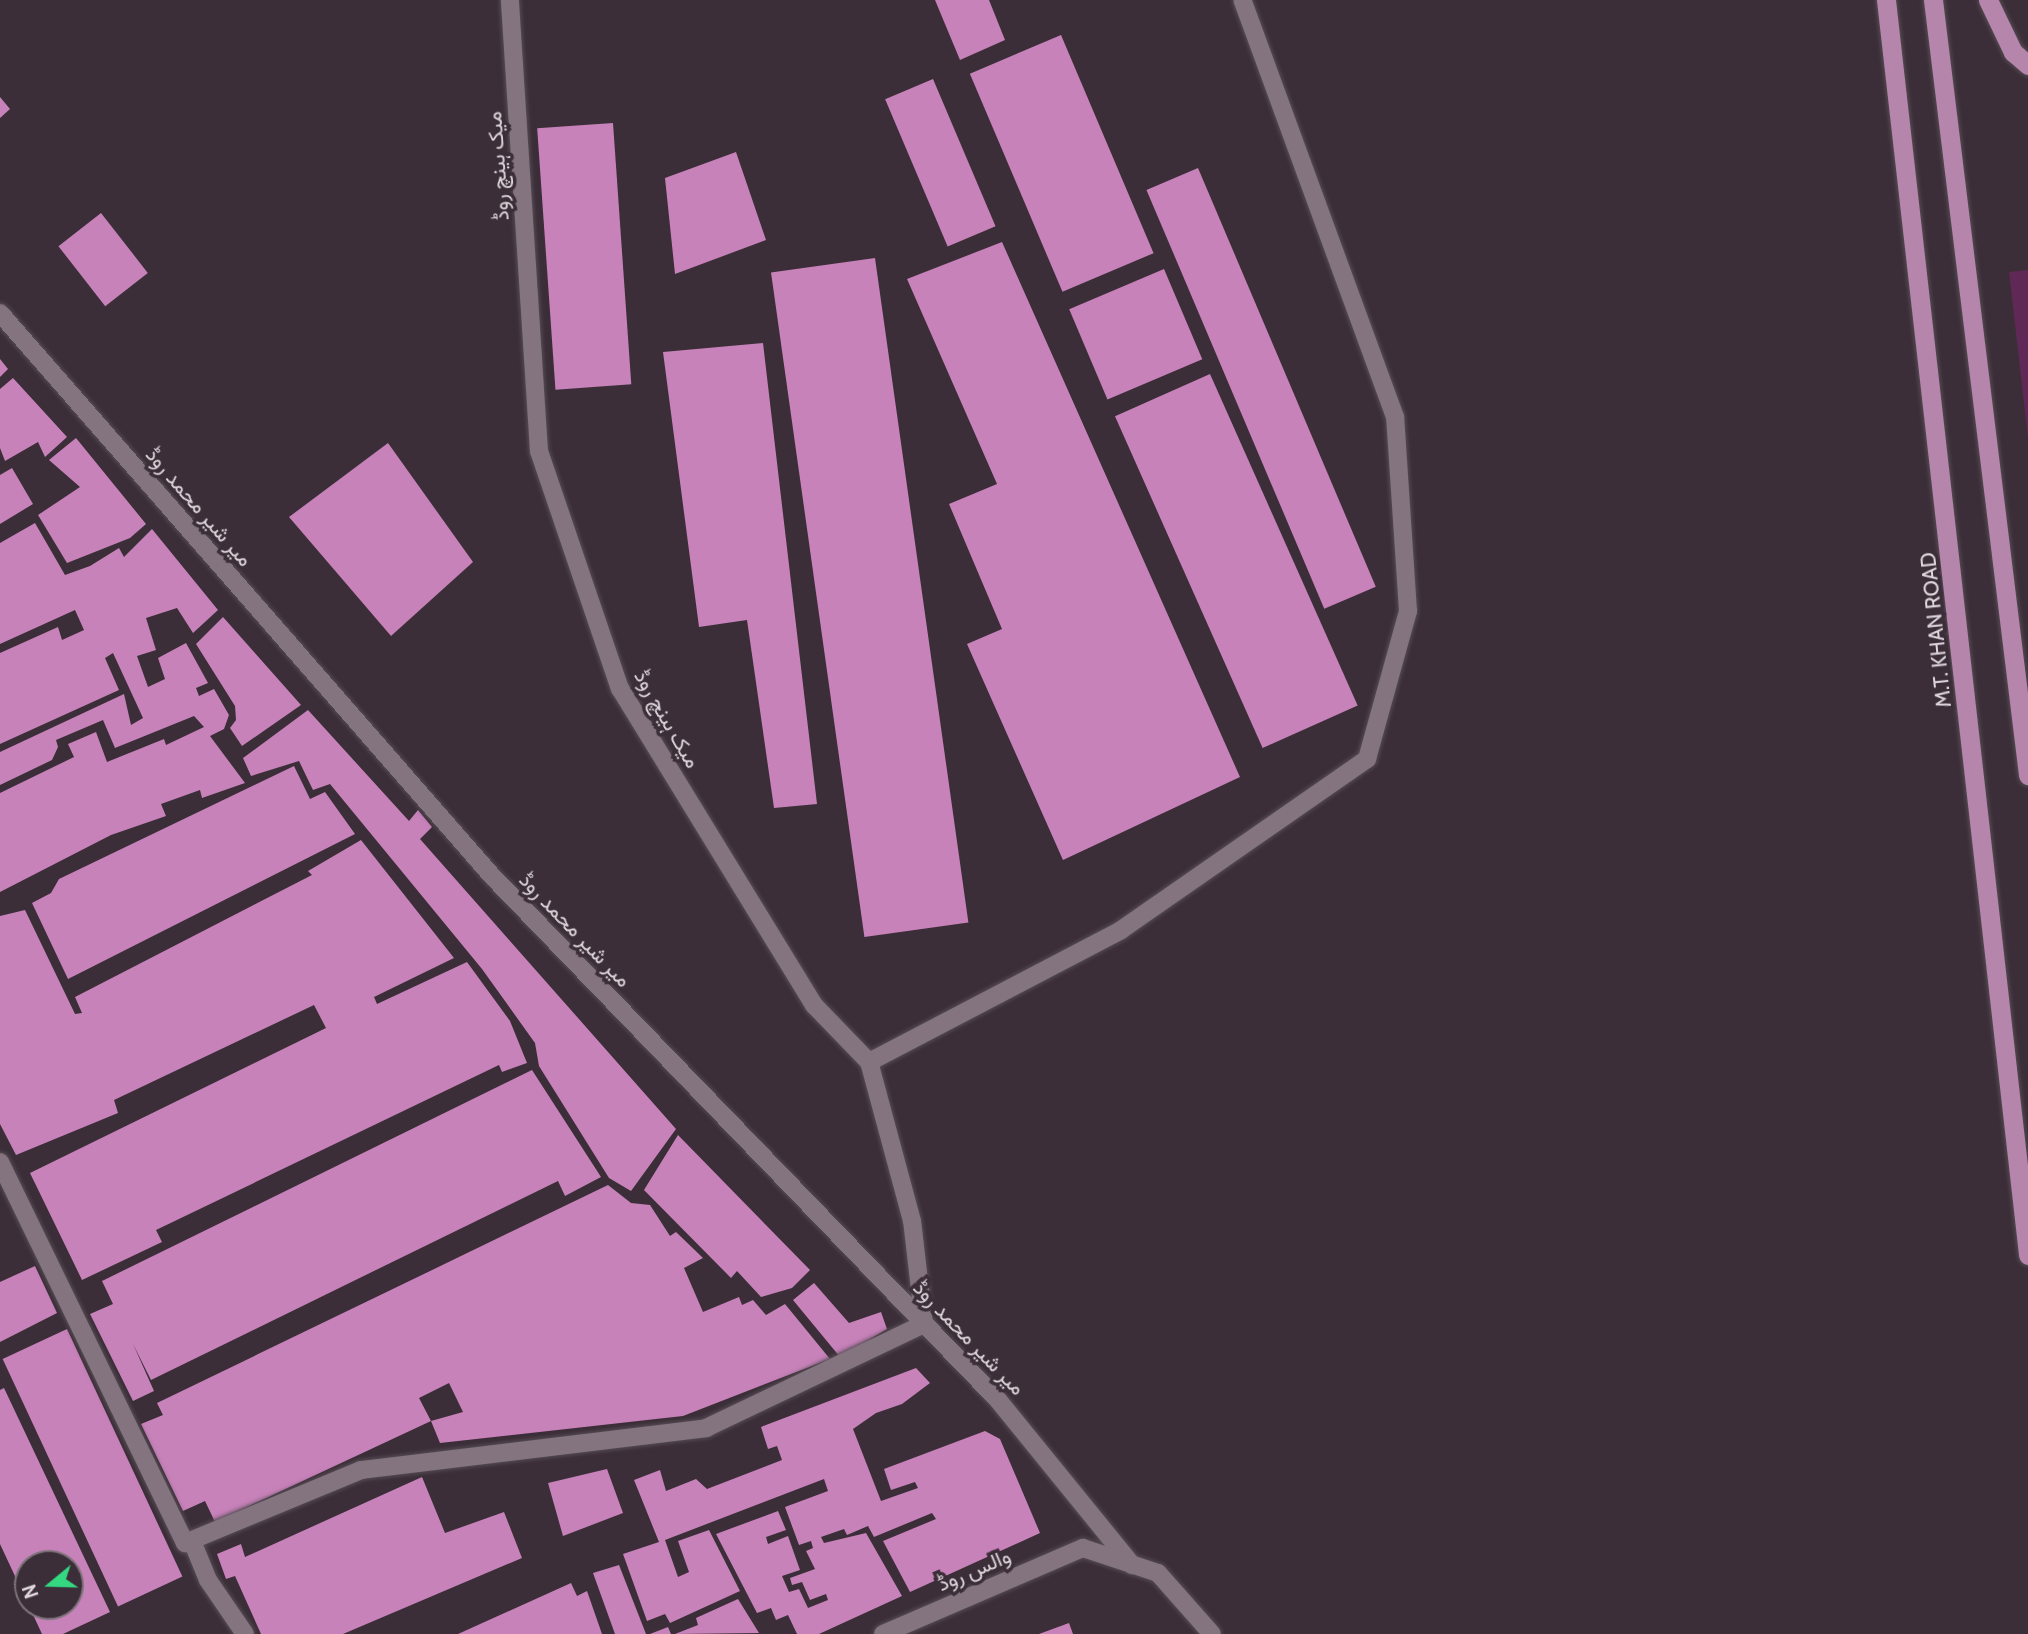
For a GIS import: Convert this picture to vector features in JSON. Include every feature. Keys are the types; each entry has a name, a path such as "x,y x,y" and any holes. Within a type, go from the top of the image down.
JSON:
{"highway":[{"name":"M.T. KHAN ROAD","path":"1886,0 1907,158 2028,1255"},
{"path":"1933,0 2028,775"},
{"path":"1988,0 2013,52 2028,65"}],"street":[{"name":"میک ہینچ روڈ","path":"510,0 538,451 620,689 814,1005 869,1062 912,1221 924,1324"},
{"path":"869,1062 1121,929 1367,759 1408,611 1395,417 1242,0"},
{"name":"میر شیر محمد روڈ","path":"0,313 492,876 998,1400 1132,1564"},
{"path":"0,1162 185,1543 361,1470 706,1428 924,1324"},
{"path":"192,1541 208,1580 245,1634"},
{"name":"والس روڈ","path":"883,1634 1083,1548 1132,1564"},
{"path":"1132,1564 1157,1573 1212,1634"}],"shaded area":[{"path":"2028,270 2028,438 2009,272"}],"building":[{"path":"935,0 989,0 1005,40 960,60"},
{"path":"1061,35 1154,253 1062,292 970,74"},
{"path":"933,79 996,226 948,247 885,99"},
{"path":"0,97 10,109 0,118"},
{"path":"613,123 631,384 555,390 537,128"},
{"path":"736,152 766,240 675,274 665,178"},
{"path":"1198,168 1376,587 1324,609 1146,190"},
{"path":"101,213 148,273 105,306 58,246"},
{"path":"1002,242 1240,777 1063,860 967,644 1002,629 949,504 997,484 907,279"},
{"path":"875,258 968,922 864,937 771,273"},
{"path":"1164,269 1202,359 1107,399 1069,309"},
{"path":"763,343 817,804 774,808 747,620 699,627 663,352"},
{"path":"0,359 8,369 0,377"},
{"path":"1210,374 1358,706 1263,748 1115,416"},
{"path":"13,378 67,437 45,457 38,442 5,461 0,448 0,389"},
{"path":"76,438 146,524 130,538 67,563 38,515 80,487 49,460"},
{"path":"388,443 473,562 391,636 289,517"},
{"path":"12,468 33,504 0,524 0,475"},
{"path":"35,523 65,575 90,566 119,548 124,557 152,529 218,610 193,633 177,608 146,618 156,650 137,656 148,687 165,679 158,658 186,643 208,683 196,688 199,696 214,689 229,715 224,729 210,736 245,783 202,798 200,790 161,804 166,816 111,835 0,892 0,793 74,757 68,744 96,732 107,762 164,739 166,745 204,727 194,716 115,748 103,720 56,740 58,747 52,760 0,785 0,752 124,694 131,725 143,718 113,653 105,658 119,690 0,744 0,653 58,627 62,640 84,630 75,610 0,644 0,543"},
{"path":"223,617 301,705 242,746 230,728 236,720 235,706 196,644"},
{"path":"308,710 409,821 418,810 432,827 420,839 676,1129 631,1191 609,1178 539,1066 535,1043 482,969 330,784 313,790 299,761 251,776 243,758"},
{"path":"294,766 310,799 325,792 355,834 68,979 32,903 51,893 59,879"},
{"path":"361,840 454,958 374,997 377,1004 467,962 510,1021 527,1063 502,1072 499,1065 156,1230 162,1242 82,1280 30,1173 326,1028 314,1005 114,1100 118,1113 16,1155 0,1124 0,916 25,910 75,1014 82,1013 75,997 312,875 308,871"},
{"path":"532,1070 601,1177 565,1196 558,1181 151,1380 133,1344 154,1391 133,1401 90,1314 113,1304 102,1281"},
{"path":"678,1135 810,1270 792,1288 761,1297 737,1271 731,1278 644,1190"},
{"path":"608,1185 631,1203 650,1205 670,1236 676,1232 703,1258 684,1268 703,1312 739,1297 742,1305 753,1300 766,1315 785,1304 830,1359 683,1416 440,1443 431,1421 215,1522 205,1501 183,1511 141,1424 163,1415 157,1403","holes":["449,1383 463,1412 431,1421 419,1398"]},
{"path":"35,1266 57,1313 0,1342 0,1282"},
{"path":"814,1283 849,1323 881,1312 887,1329 840,1357 793,1300"},
{"path":"67,1329 182,1576 118,1606 3,1359"},
{"path":"916,1368 930,1383 902,1404 876,1413 853,1429 881,1501 918,1488 915,1482 891,1490 884,1469 985,1431 1000,1439 1040,1533 910,1592 883,1541 936,1519 932,1513 874,1537 868,1526 847,1535 844,1529 821,1537 824,1543 866,1533 902,1596 819,1634 797,1634 788,1615 776,1620 771,1608 757,1613 716,1534 778,1511 786,1530 766,1537 768,1544 788,1536 800,1570 782,1576 789,1592 799,1589 808,1608 828,1600 826,1594 810,1600 802,1582 792,1585 790,1578 815,1569 806,1551 813,1548 811,1541 799,1545 785,1507 828,1491 824,1479 665,1540 678,1577 689,1572 678,1541 709,1530 740,1591 670,1623 665,1614 647,1621 623,1554 659,1542 634,1480 660,1470 666,1491 696,1479 707,1489 782,1460 777,1446 768,1449 761,1427"},
{"path":"4,1388 81,1550 14,1550 14,1574 0,1544 0,1390"},
{"path":"607,1469 623,1513 563,1536 548,1483"},
{"path":"422,1477 445,1533 504,1512 522,1558 343,1634 261,1634 235,1576 226,1579 217,1554 241,1544 245,1557"},
{"path":"84,1557 110,1612 63,1634 42,1634 36,1620 84,1620"},
{"path":"619,1565 646,1634 615,1634 593,1573"},
{"path":"571,1583 577,1596 587,1591 602,1634 458,1634"},
{"path":"738,1599 759,1633 675,1634 698,1625 696,1618"},
{"path":"1069,1623 1073,1634 1039,1634"},
{"path":"668,1627 671,1634 650,1634"}]}
